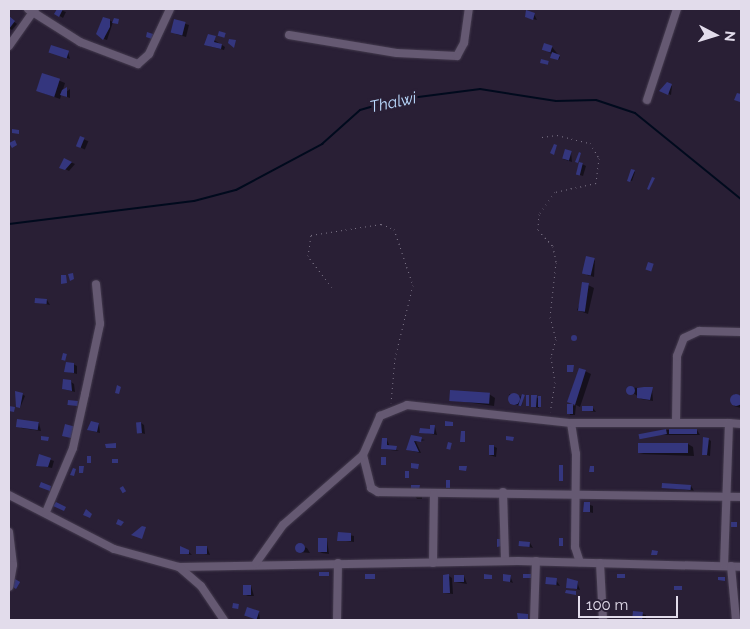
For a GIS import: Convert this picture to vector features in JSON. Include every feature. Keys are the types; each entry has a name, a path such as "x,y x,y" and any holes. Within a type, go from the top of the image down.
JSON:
{"street":[{"path":"9,46 32,10 80,42 138,64 149,54 170,9"},
{"path":"289,35 397,52 457,56 464,44 469,9"},
{"path":"646,100 677,9"},
{"path":"46,512 73,448 85,394 100,324 96,284"},
{"path":"676,422 677,356 684,338 699,331 741,332"},
{"path":"256,563 283,525 363,455 380,416 390,409 416,405 571,423 729,422 741,424"},
{"path":"729,422 725,497 727,565 736,620"},
{"path":"571,423 575,494 574,547 580,562"},
{"path":"363,455 373,491 434,494 503,492 741,497"},
{"path":"503,492 504,561"},
{"path":"433,563 434,494"},
{"path":"9,495 46,512 114,549 179,567 256,563 504,561 727,565 741,567"},
{"path":"9,532 14,565 9,587"},
{"path":"534,620 536,561"},
{"path":"337,620 338,563"},
{"path":"600,563 603,620"},
{"path":"179,567 219,611 224,620"},
{"path":"216,620 219,611"}],"path":[{"path":"542,138 557,135 590,143 599,158 596,182 555,192 539,214 538,230 553,246 556,262 550,317 556,339 551,357 554,392 543,420"},
{"path":"332,287 308,256 311,235 380,224 394,229 413,285 395,358 390,409"}],"building":[{"path":"57,9 63,9 59,17 54,14"},
{"path":"526,10 535,13 533,20 525,17"},
{"path":"9,16 15,21 9,29"},
{"path":"103,17 110,19 110,27 103,40 96,34"},
{"path":"114,18 119,19 118,24 112,23"},
{"path":"174,19 186,22 182,35 171,33"},
{"path":"219,31 226,33 224,38 218,36"},
{"path":"147,32 153,34 152,39 146,37"},
{"path":"208,34 216,36 214,42 222,44 221,49 204,45"},
{"path":"229,39 236,40 234,48 228,43"},
{"path":"544,43 553,46 550,52 542,50"},
{"path":"51,45 69,51 67,58 49,53"},
{"path":"552,52 560,55 558,60 550,58"},
{"path":"541,59 549,61 548,65 540,63"},
{"path":"42,73 60,79 54,97 36,91"},
{"path":"667,82 672,84 668,95 659,91"},
{"path":"67,87 67,97 60,95 62,90"},
{"path":"737,93 741,94 740,102 734,100"},
{"path":"12,129 19,130 19,134 12,133"},
{"path":"80,136 85,138 81,148 76,146"},
{"path":"15,140 17,145 12,148 9,143"},
{"path":"554,144 557,145 554,155 550,153"},
{"path":"565,149 572,151 569,161 562,159"},
{"path":"579,152 581,153 578,163 575,162"},
{"path":"64,158 72,162 65,170 59,168"},
{"path":"579,162 583,163 580,176 576,175"},
{"path":"631,169 635,170 630,182 627,181"},
{"path":"652,177 655,178 649,190 647,189"},
{"path":"586,256 595,258 591,276 582,274"},
{"path":"648,262 654,264 651,271 646,270"},
{"path":"73,273 74,279 70,281 68,274"},
{"path":"61,275 66,275 67,283 61,284"},
{"path":"582,282 589,283 585,312 578,311"},
{"path":"35,298 47,299 47,304 35,303"},
{"path":"574,335 577,338 574,341 571,338"},
{"path":"63,353 67,354 65,361 61,360"},
{"path":"66,362 74,363 74,373 64,372"},
{"path":"567,365 574,365 573,372 567,372"},
{"path":"579,368 586,370 575,405 567,402"},
{"path":"63,379 71,380 72,391 62,389"},
{"path":"117,385 121,387 119,394 115,393"},
{"path":"630,385 635,390 630,395 625,390"},
{"path":"653,387 650,400 637,398 637,388"},
{"path":"450,390 490,393 489,404 449,401"},
{"path":"15,391 23,393 20,408 16,407"},
{"path":"512,393 516,393 520,399 516,405 512,405 508,401 508,397"},
{"path":"522,394 525,395 521,406 518,405"},
{"path":"734,394 738,394 742,400 738,406 734,406 730,402 730,398"},
{"path":"526,395 529,395 529,406 526,406"},
{"path":"531,395 537,395 536,407 531,407"},
{"path":"538,396 541,396 541,407 538,407"},
{"path":"68,400 78,401 77,406 67,405"},
{"path":"567,404 573,404 573,414 567,414"},
{"path":"9,406 15,407 14,412 9,411"},
{"path":"582,406 593,406 593,411 582,411"},
{"path":"17,419 39,422 38,430 16,427"},
{"path":"91,421 99,423 97,432 87,430"},
{"path":"445,421 453,422 453,426 445,426"},
{"path":"136,422 141,422 142,433 137,433"},
{"path":"65,424 76,427 71,438 62,436"},
{"path":"430,425 435,425 434,434 419,433 420,428 430,429"},
{"path":"666,429 667,434 639,439 639,434"},
{"path":"669,429 697,429 697,434 669,434"},
{"path":"461,431 465,431 465,442 460,442"},
{"path":"411,435 422,437 421,442 414,441 419,452 406,450"},
{"path":"41,436 49,437 48,441 41,440"},
{"path":"506,436 514,437 513,441 506,440"},
{"path":"703,437 709,438 707,455 702,455"},
{"path":"382,438 387,438 387,445 397,446 396,450 381,449"},
{"path":"448,442 452,443 450,450 446,449"},
{"path":"116,443 116,448 106,448 105,444"},
{"path":"638,443 688,443 688,453 638,453"},
{"path":"489,445 494,445 494,455 489,455"},
{"path":"39,454 51,458 48,467 36,466"},
{"path":"87,456 91,456 91,463 87,463"},
{"path":"381,457 386,457 386,465 381,465"},
{"path":"112,459 118,459 118,463 112,463"},
{"path":"411,463 419,464 418,469 411,468"},
{"path":"559,465 563,465 563,481 559,481"},
{"path":"79,466 84,466 83,473 79,473"},
{"path":"459,466 467,466 466,471 459,470"},
{"path":"590,466 594,466 594,472 589,472"},
{"path":"73,468 76,469 74,476 70,475"},
{"path":"405,471 409,471 409,478 405,478"},
{"path":"446,480 450,480 450,488 446,488"},
{"path":"41,482 51,486 50,491 39,487"},
{"path":"662,483 691,485 691,490 662,488"},
{"path":"411,485 420,485 419,490 411,489"},
{"path":"123,486 126,491 123,493 120,488"},
{"path":"56,502 66,507 64,511 53,506"},
{"path":"584,502 590,502 590,512 583,512"},
{"path":"86,509 92,514 90,518 83,515"},
{"path":"118,519 124,522 121,526 116,524"},
{"path":"731,522 737,522 737,527 731,527"},
{"path":"142,526 146,527 142,539 131,535"},
{"path":"338,532 351,533 351,541 337,541"},
{"path":"318,538 327,538 327,552 318,552"},
{"path":"559,538 563,538 563,546 559,546"},
{"path":"497,539 501,539 502,546 497,547"},
{"path":"519,541 530,542 530,547 519,546"},
{"path":"298,543 302,543 305,548 304,552 298,553 295,550 295,546"},
{"path":"180,546 189,550 189,554 180,554"},
{"path":"196,546 207,546 207,554 196,554"},
{"path":"652,550 658,551 657,555 651,555"},
{"path":"319,572 329,572 329,576 319,576"},
{"path":"365,574 375,574 375,579 365,579"},
{"path":"449,574 450,593 443,593 443,575"},
{"path":"484,574 492,575 492,579 484,579"},
{"path":"503,574 511,575 510,582 503,581"},
{"path":"523,574 531,574 531,578 523,578"},
{"path":"617,574 625,574 625,578 617,578"},
{"path":"454,575 464,575 464,582 454,582"},
{"path":"546,577 557,578 556,585 545,584"},
{"path":"718,577 725,577 725,581 718,580"},
{"path":"567,578 578,581 577,589 566,588"},
{"path":"15,579 20,582 16,589 11,586"},
{"path":"243,585 251,585 251,595 243,595"},
{"path":"674,586 682,586 682,590 674,590"},
{"path":"566,590 576,591 576,595 565,593"},
{"path":"233,603 239,604 238,609 232,608"},
{"path":"247,607 259,611 257,620 244,616"},
{"path":"633,611 643,612 642,619 632,618"},
{"path":"517,613 528,614 528,620 518,620"}],"waterway":[{"name":"Thalwi","path":"9,224 194,201 236,190 322,144 360,110 395,100 480,89 556,101 596,100 635,113 741,199"}]}
